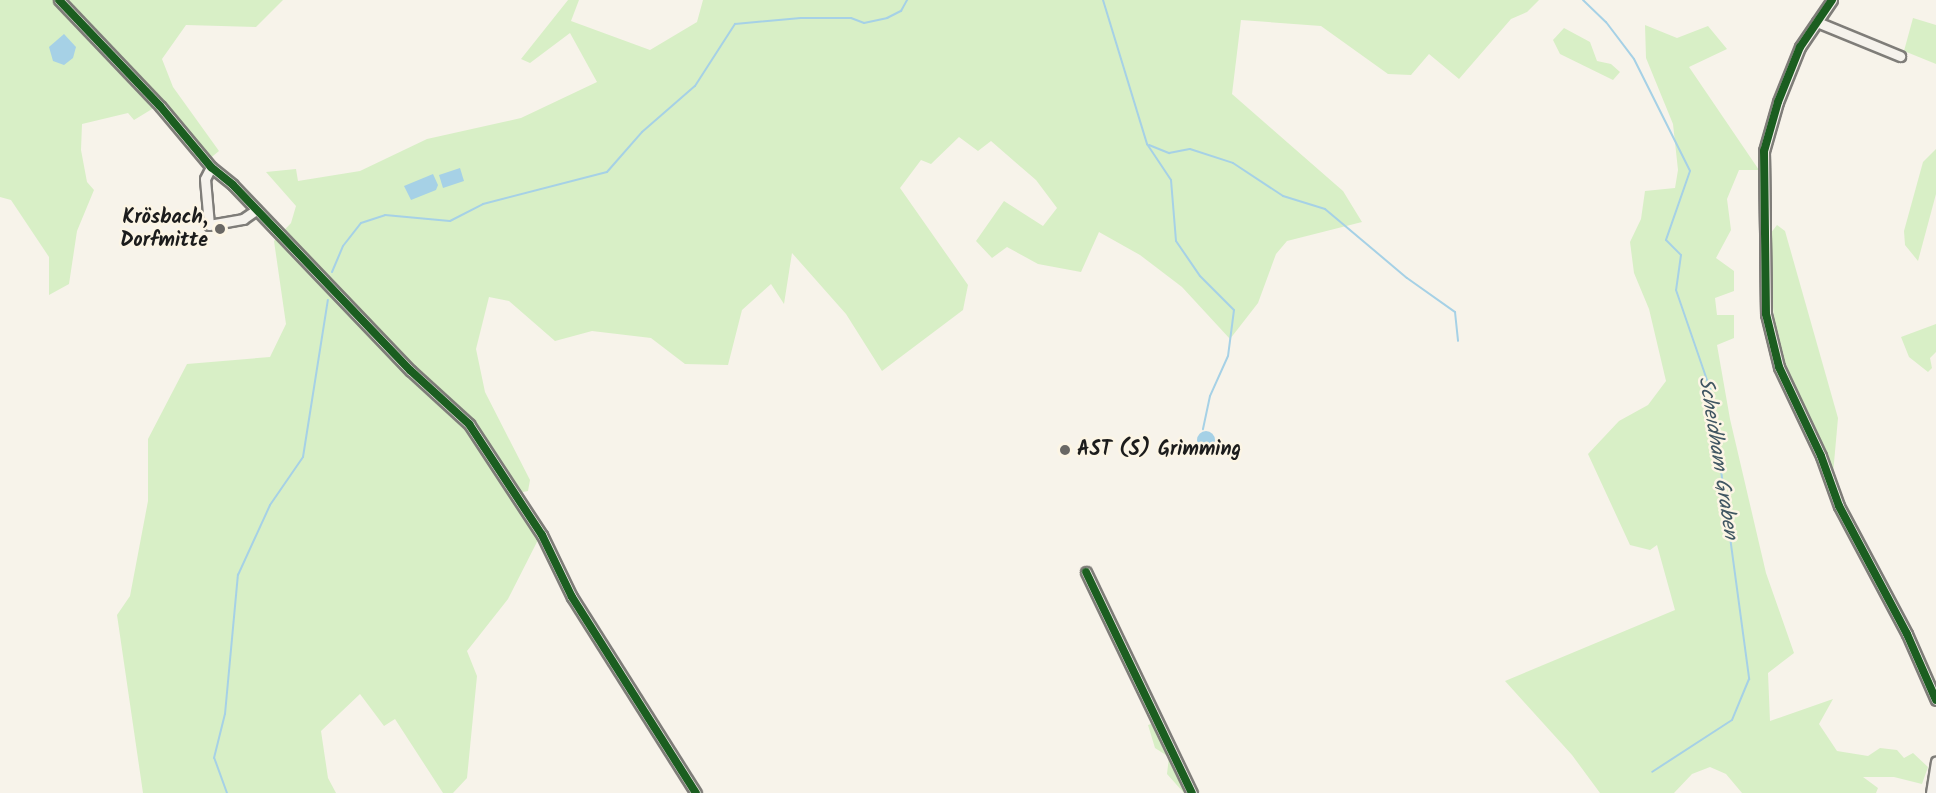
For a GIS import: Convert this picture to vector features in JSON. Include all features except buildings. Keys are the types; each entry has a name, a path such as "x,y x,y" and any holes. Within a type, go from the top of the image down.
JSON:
{"street":[{"path":"59,0 160,106 212,167 411,371 469,424 542,534 572,597 696,793"},
{"path":"1832,0 1800,47 1778,102 1764,151 1766,314 1779,367 1821,456 1839,506 1907,634 1936,700"},
{"path":"1817,22 1900,56"},
{"path":"212,167 205,179 209,225 243,219 256,210"},
{"path":"1086,572 1192,793"},
{"path":"1931,793 1936,761"}],"green space":[{"path":"0,0 54,0 157,106 134,120 128,113 82,124 81,150 87,182 94,190 77,231 69,284 49,295 49,257 11,200 0,197"},
{"path":"63,0 283,0 256,27 186,25 162,59 173,87 219,151 208,160"},
{"path":"568,0 579,0 571,21 650,50 697,22 703,0 1539,0 1527,12 1511,19 1459,79 1429,54 1411,75 1388,74 1321,26 1241,20 1232,94 1343,191 1362,222 1287,241 1276,254 1258,303 1230,339 1182,287 1140,255 1099,232 1081,272 1038,264 1007,247 992,258 976,241 1004,201 1043,226 1057,208 1036,180 991,141 978,151 959,137 931,164 921,160 900,188 968,285 963,310 882,371 846,314 792,253 784,304 771,284 742,310 728,365 685,364 651,338 592,331 555,341 509,301 489,297 476,349 485,392 530,480 528,491 518,493 540,536 508,599 467,651 477,676 467,778 453,793 443,793 395,719 384,726 360,694 321,731 328,778 336,793 143,793 117,615 130,596 148,501 148,439 187,364 270,357 286,324 274,241 291,223 296,206 266,172 296,169 298,181 360,171 427,139 521,118 597,82 570,33 530,63 521,59"},
{"path":"1913,18 1936,25 1936,64 1904,51"},
{"path":"1645,25 1677,38 1708,26 1727,49 1689,67 1759,170 1739,170 1727,199 1731,230 1716,258 1734,271 1734,291 1715,298 1717,315 1734,315 1734,338 1717,345 1730,419 1766,573 1794,653 1768,673 1770,721 1833,699 1819,724 1837,751 1868,756 1880,748 1897,750 1904,758 1913,753 1928,767 1922,784 1894,777 1863,777 1878,788 1876,793 1742,793 1726,774 1710,767 1692,774 1674,793 1600,793 1572,755 1505,681 1675,610 1657,545 1650,550 1630,545 1588,454 1619,421 1648,405 1666,381 1649,309 1634,273 1630,242 1641,219 1645,191 1675,188 1678,170 1673,124 1646,58"},
{"path":"1564,28 1590,42 1597,61 1611,64 1620,72 1613,80 1560,54 1553,40"},
{"path":"1936,149 1936,194 1918,261 1905,245 1904,231 1923,162"},
{"path":"1777,225 1785,231 1838,418 1833,474 1784,368 1774,318 1767,238"},
{"path":"1936,324 1936,352 1930,358 1932,368 1928,372 1909,357 1901,337"},
{"path":"1163,720 1179,759 1196,786 1192,793 1184,793 1167,774 1169,757 1155,748 1148,725"}],"water":[{"path":"64,34 76,47 73,58 64,65 53,61 49,47"},
{"path":"460,168 464,181 443,188 439,175"},
{"path":"433,174 438,185 436,190 411,200 404,186"},
{"path":"1206,431 1212,434 1215,440 1212,446 1206,449 1200,446 1197,440 1200,434"}],"waterway":[{"path":"332,272 343,246 361,223 385,215 450,221 483,204 607,172 642,132 695,86 735,24 801,18 851,18 864,23 887,18 901,11 907,0"},
{"path":"1103,0 1147,144 1171,180 1176,241 1200,276 1234,310 1228,356 1210,396 1203,429"},
{"name":"Scheidham Graben","path":"1583,0 1606,22 1634,59 1690,171 1666,240 1681,255 1676,290 1710,389 1749,679 1732,720 1652,772"},
{"path":"1149,145 1169,153 1190,149 1233,163 1283,196 1325,209 1407,278 1455,312 1458,341"},
{"path":"227,793 214,758 225,714 238,575 270,505 303,457 328,300"}],"cycle path":[{"path":"59,0 160,106 211,167 233,185 411,371 469,424 542,535 572,597 696,793"},
{"path":"1832,0 1800,47 1778,102 1764,151 1766,314 1779,367 1821,456 1839,506 1907,634 1936,700"},
{"path":"1086,572 1192,793"}],"place":[{"name":"Krösbach, Dorfmitte","path":"220,229"},
{"name":"AST (S) Grimming","path":"1065,450"}]}
